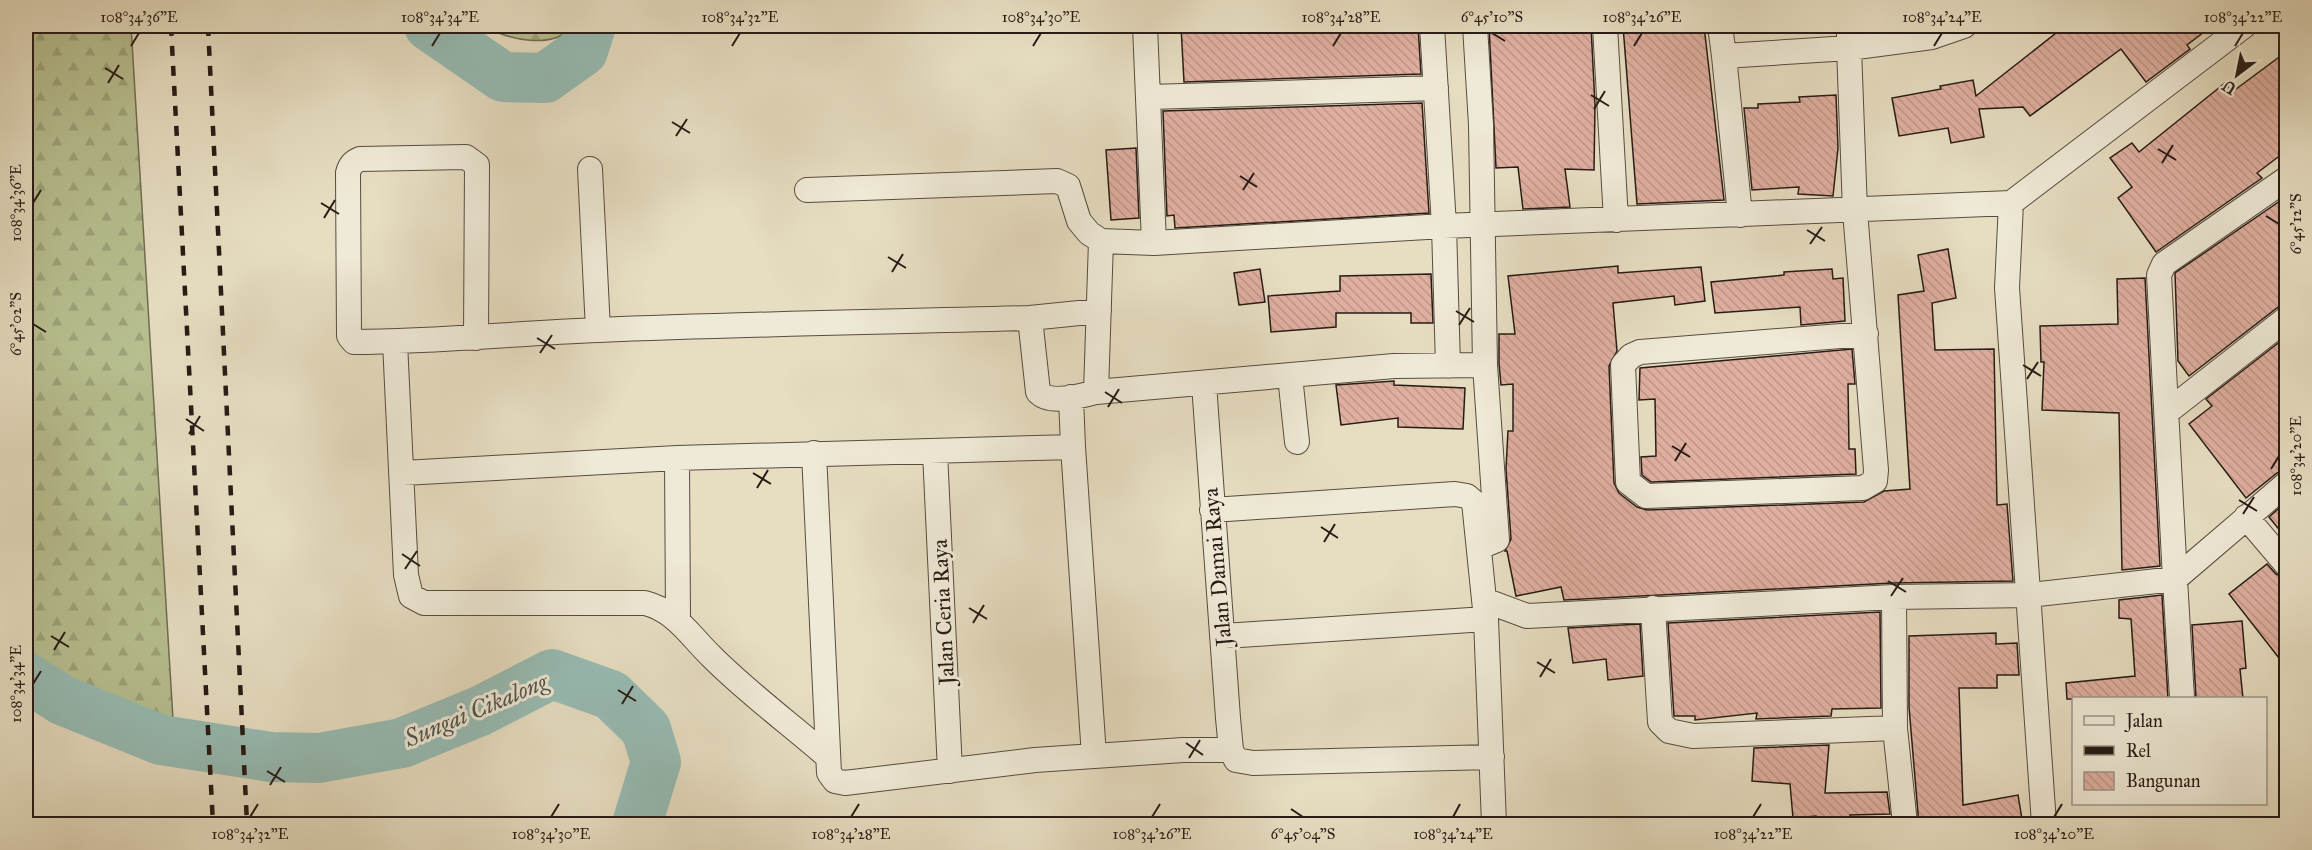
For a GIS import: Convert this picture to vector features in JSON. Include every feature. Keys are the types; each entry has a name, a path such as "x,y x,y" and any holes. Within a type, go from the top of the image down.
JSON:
{"street":[{"path":"1145,26 1150,97 1154,243"},
{"path":"1432,26 1444,226 1448,366"},
{"path":"1475,26 1481,125 1485,365 1497,540 1480,547"},
{"path":"1605,26 1616,220"},
{"path":"1720,26 1740,215"},
{"path":"1724,56 1849,37 1932,37 1964,26"},
{"path":"807,190 1064,182 1071,193 1079,222 1089,233 1101,241 1154,243 1444,226 2011,203 2244,26"},
{"path":"1849,37 1855,211 1866,334 1877,476 1870,486 1863,488 1646,496 1628,482 1623,365 1631,356 1640,352 1866,334"},
{"path":"1150,97 1436,88"},
{"path":"476,338 477,165 466,157 360,159 350,165 348,173 349,336 354,342 395,342 476,338 598,330 1030,318 1100,311"},
{"path":"590,169 598,330"},
{"path":"2182,697 2160,275 2164,264 2286,179"},
{"path":"2011,203 2007,288 2030,595 2044,825"},
{"path":"1096,392 1101,241"},
{"path":"1030,318 1038,392 1045,398 1394,366 1485,365"},
{"path":"2167,412 2286,318"},
{"path":"395,342 403,473 406,575 408,592 416,601 424,603 645,603 656,606 678,619 712,658 828,757"},
{"path":"1290,376 1297,441"},
{"name":"Jalan Damai Raya","path":"1204,384 1231,750"},
{"path":"1071,397 1094,756"},
{"path":"403,473 677,458 1073,447"},
{"name":"Jalan Ceria Raya","path":"935,452 950,771"},
{"path":"814,453 829,773 835,781 845,783 1094,756 1231,750 1241,762 1253,764 1491,757"},
{"path":"677,458 678,619"},
{"path":"1224,636 1493,608 1527,616 1894,597 2030,595 2175,579 2286,484"},
{"path":"1212,510 1462,494 1471,499 1476,507 1480,547 1493,608 1491,757 1494,825"},
{"path":"2246,517 2286,564"},
{"path":"1894,597 1895,728 1905,825"},
{"path":"1653,608 1660,722 1669,731 1693,736 1895,728"}],"green space":[{"path":"26,26 131,26 174,736 115,712 79,691 26,654"},
{"path":"485,26 571,26 554,38 530,40 505,35"}],"building":[{"path":"1181,26 1418,26 1421,74 1184,82"},
{"path":"1489,26 1591,26 1595,105 1594,170 1565,169 1570,207 1523,209 1518,167 1496,168"},
{"path":"1623,26 1704,26 1724,200 1637,204"},
{"path":"2065,26 2212,26 2187,45 2190,49 2146,82 2121,49 2030,116 2023,107 1979,109 1984,137 1951,143 1948,128 1899,136 1892,98 1941,89 1940,86 1973,80 1976,96"},
{"path":"2286,52 2286,151 2257,173 2262,178 2156,252 2118,198 2132,187 2110,158 2132,143 2139,152 2225,83 2232,92"},
{"path":"1836,95 1838,148 1833,196 1798,194 1799,187 1752,190 1744,108 1758,108 1758,104 1800,102 1799,97"},
{"path":"1422,103 1429,213 1175,228 1174,215 1167,216 1163,111"},
{"path":"1136,148 1139,218 1111,220 1106,150"},
{"path":"2280,201 2286,209 2286,305 2277,308 2189,376 2178,361 2175,273"},
{"path":"1948,249 1956,298 1932,303 1935,350 1994,349 1997,505 2007,504 2013,581 1893,583 1564,600 1561,587 1516,596 1507,551 1505,551 1511,539 1506,469 1508,431 1513,431 1513,384 1501,385 1499,364 1499,334 1515,334 1508,276 1618,266 1618,273 1701,267 1705,301 1675,305 1674,296 1613,303 1617,351 1609,366 1614,483 1619,493 1637,507 1647,510 1864,502 1884,491 1910,489 1898,295 1924,291 1918,255"},
{"path":"1260,269 1265,302 1239,305 1234,273"},
{"path":"1832,269 1833,279 1843,278 1845,321 1801,325 1800,307 1715,313 1711,282 1784,275 1784,272"},
{"path":"1431,274 1433,323 1411,323 1411,313 1336,313 1336,327 1271,332 1268,296 1340,291 1340,276"},
{"path":"2145,278 2160,566 2122,570 2119,413 2042,410 2044,362 2041,362 2040,326 2118,324 2117,279"},
{"path":"2286,337 2286,470 2277,473 2246,498 2189,424 2212,406 2206,399"},
{"path":"1852,349 1855,384 1848,384 1849,449 1855,449 1856,474 1651,482 1642,475 1641,457 1656,456 1655,399 1639,400 1640,368"},
{"path":"1394,381 1394,385 1465,388 1463,429 1398,427 1398,418 1341,425 1336,385"},
{"path":"2286,502 2286,538 2269,517"},
{"path":"2267,564 2276,574 2286,578 2286,667 2229,594"},
{"path":"2162,595 2168,697 2072,697 2072,699 2067,699 2066,683 2135,676 2131,619 2119,618 2119,600"},
{"path":"1880,612 1881,708 1832,709 1831,716 1756,719 1757,713 1695,720 1695,716 1674,716 1668,623"},
{"path":"2242,621 2246,668 2240,669 2243,697 2196,697 2192,625"},
{"path":"1640,624 1643,676 1608,680 1606,659 1573,663 1568,628"},
{"path":"1996,633 1996,644 2017,643 2019,675 1997,675 1997,688 1959,688 1963,805 2018,795 2023,825 1919,825 1909,707 1909,636"},
{"path":"1829,745 1825,793 1887,792 1890,814 1850,815 1851,825 1817,825 1816,816 1793,818 1790,784 1752,781 1754,748"}],"waterway":[{"path":"429,26 503,77 545,78 583,51 591,26"},
{"name":"Sungai Cikalong","path":"26,677 62,700 161,740 271,757 319,758 402,743 480,711 552,674 611,695 646,729 656,762 637,824"}],"railway":[{"path":"171,26 213,824"},
{"path":"208,26 247,824"}]}
